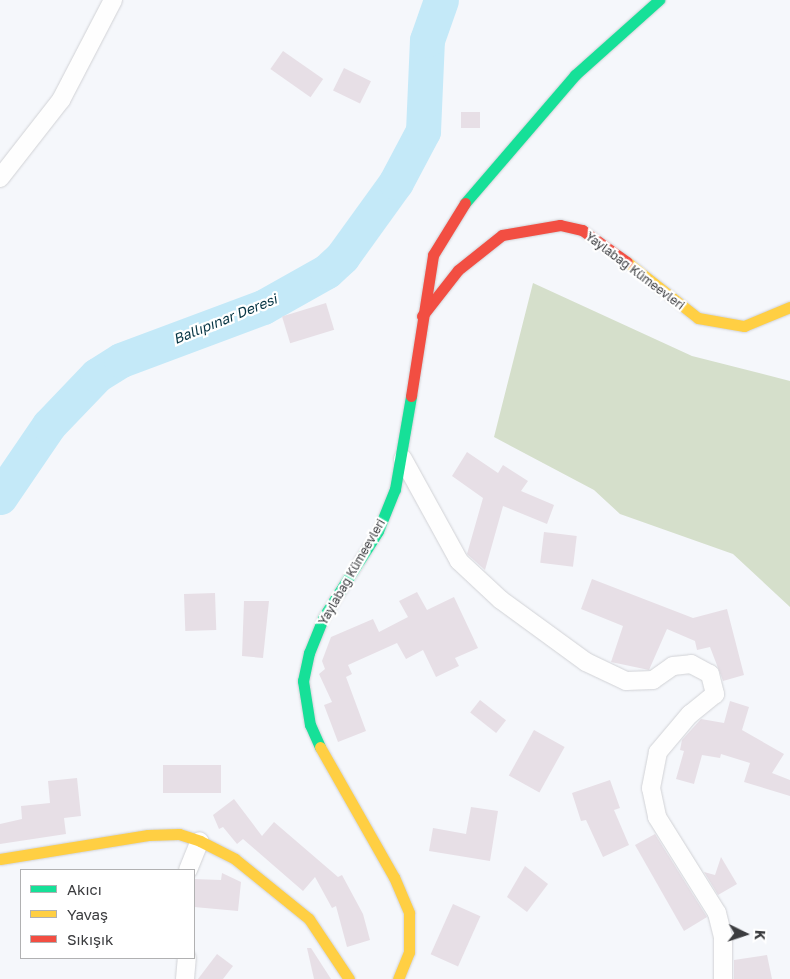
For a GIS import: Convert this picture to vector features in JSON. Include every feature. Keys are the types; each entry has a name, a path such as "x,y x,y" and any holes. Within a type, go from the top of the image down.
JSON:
{"street":[{"path":"0,178 61,100 113,0"},
{"name":"Yaylabağ Kümeevleri","path":"398,979 409,952 411,930 403,895 328,765 310,726 304,681 323,618 378,530 403,459 420,318 434,255 456,214 575,75 659,0"},
{"name":"Yaylabağ Kümeevleri","path":"420,318 458,270 502,235 560,224 582,230 607,246 698,318 744,326 790,307"},
{"path":"403,459 459,561 501,600 586,662 626,682 652,680 673,666 691,664 710,674 715,694 690,714 658,752 651,788 657,817 717,913 723,937 723,979"},
{"path":"0,859 148,835 179,834 200,840 235,858 309,919 348,979"},
{"path":"188,869 200,840"},
{"path":"185,979 187,959"}],"green space":[{"path":"533,283 692,356 790,381 790,607 733,554 620,514 594,490 494,437"}],"building":[{"path":"283,51 323,79 311,97 270,69"},
{"path":"344,68 371,81 360,104 333,90"},
{"path":"461,112 480,112 480,128 461,128"},
{"path":"326,303 334,330 290,343 282,316"},
{"path":"467,452 498,473 503,465 528,481 521,491 554,505 547,524 503,506 485,570 467,554 483,498 452,476"},
{"path":"544,532 577,536 573,567 540,563"},
{"path":"592,579 693,618 727,609 744,675 723,681 710,647 697,650 695,641 667,629 649,670 611,662 623,626 581,609"},
{"path":"417,592 427,610 454,597 478,648 455,658 459,666 436,677 423,650 406,659 397,643 348,665 352,674 346,677 366,731 338,742 324,705 332,702 319,674 325,669 322,661 331,637 373,619 379,632 408,617 399,601"},
{"path":"215,593 216,630 185,631 184,594"},
{"path":"244,601 269,601 263,658 242,656"},
{"path":"480,700 506,720 496,733 470,713"},
{"path":"730,701 749,707 742,730 784,754 772,773 790,780 790,796 744,782 750,763 721,754 720,758 702,755 694,784 676,779 684,751 680,750 682,740 701,719 724,723"},
{"path":"534,730 565,747 539,792 509,775"},
{"path":"163,765 221,765 221,793 163,793"},
{"path":"77,778 81,816 64,818 66,834 0,844 0,824 22,819 21,806 50,803 48,781"},
{"path":"610,780 620,808 614,810 629,845 603,857 586,820 581,821 572,793"},
{"path":"234,799 262,836 274,822 338,877 342,875 363,914 370,940 347,947 336,906 332,908 315,877 303,891 243,839 237,844 223,827 219,829 213,815"},
{"path":"471,807 498,811 490,861 429,851 433,828 466,834"},
{"path":"655,834 707,917 684,931 635,845"},
{"path":"721,857 737,884 718,895 704,872 715,875"},
{"path":"525,866 548,884 527,912 507,897"},
{"path":"222,873 241,882 238,911 195,907 195,879 221,880"},
{"path":"453,904 480,916 458,966 431,954"},
{"path":"307,948 311,948 331,979 314,979"},
{"path":"217,954 233,966 223,979 198,979"},
{"path":"767,955 772,979 734,979 734,960"}],"waterway":[{"name":"Ballıpınar Deresi","path":"0,497 49,425 97,375 121,360 263,307 327,271 342,257 396,182 423,131 427,40 441,0"}],"traffic: fast":[{"path":"465,203 575,75 659,0"},
{"path":"320,747 310,725 303,681 309,653 323,618 378,531 395,489 411,396"}],"traffic: slow":[{"path":"627,262 698,318 744,326 790,307"},
{"path":"320,747 394,877 409,913 409,952 398,979"},
{"path":"0,859 148,835 179,834 200,841 235,859 309,919 349,979"}],"traffic: jam":[{"path":"411,396 433,255 465,203"},
{"path":"422,316 458,270 502,235 560,225 582,230 627,262"}]}
